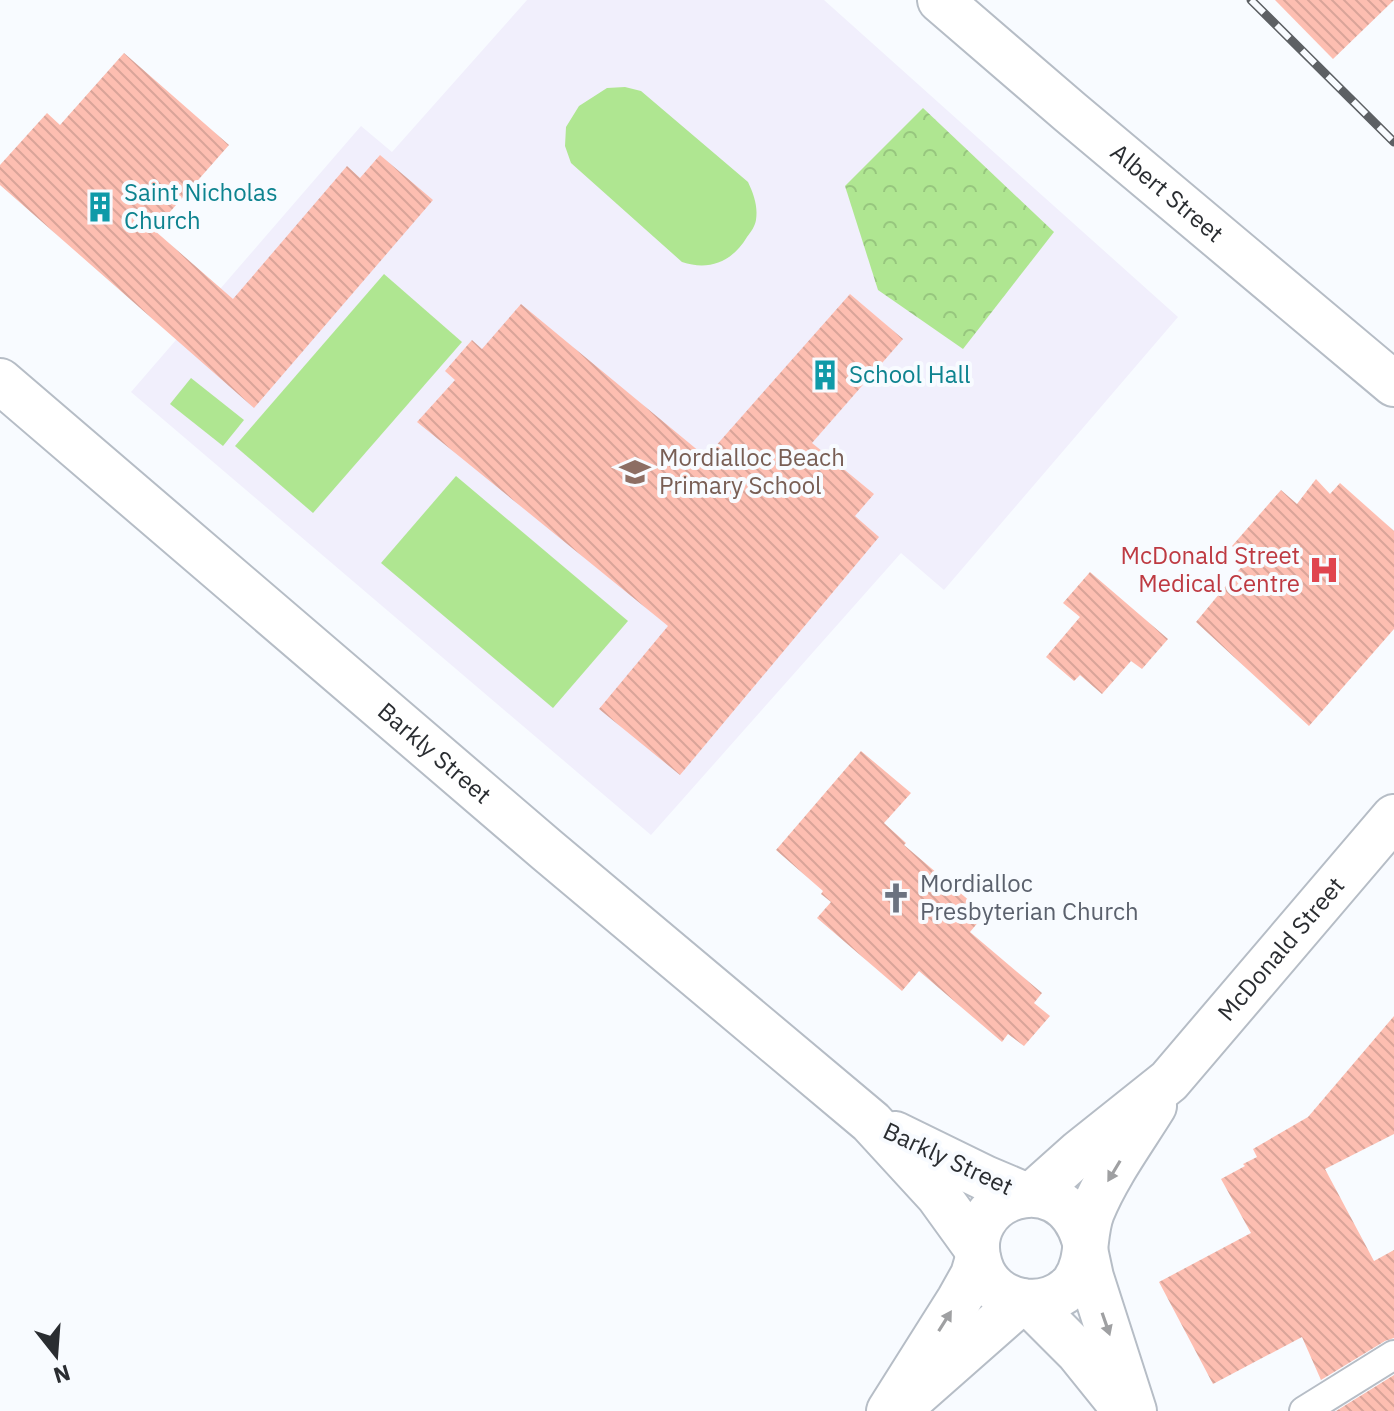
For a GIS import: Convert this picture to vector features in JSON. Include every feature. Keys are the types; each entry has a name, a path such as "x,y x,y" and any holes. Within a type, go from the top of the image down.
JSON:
{"street":[{"name":"Albert Street","path":"940,0 1394,384"},
{"name":"Barkly Street","path":"0,381 535,840 871,1122 938,1195 977,1254"},
{"name":"McDonald Street","path":"1085,1244 1090,1216 1097,1201 1169,1081 1394,817"},
{"name":"McDonald Street","path":"1029,1194 1169,1081"},
{"name":"Barkly Street","path":"871,1122 985,1178 1029,1194"},
{"path":"889,1411 973,1275 978,1238 987,1217 1003,1202 1029,1194 1054,1199 1077,1220 1095,1290 1134,1411"},
{"path":"897,1411 1025,1302 1049,1299 1068,1288 1080,1270 1085,1244"},
{"path":"977,1254 980,1267 990,1283 1004,1295 1025,1302 1078,1352 1126,1411"}],"lane":[{"path":"1304,1411 1394,1355"}],"shaded area":[{"name":"Mordialloc Beach Primary School","path":"527,0 824,0 1178,317 944,590 901,553 651,835 131,392 361,126 392,152"}],"green space":[{"path":"625,87 641,91 748,182 756,205 755,222 741,246 727,258 710,265 682,262 571,163 565,146 566,127 579,106 607,88"},
{"path":"923,108 1054,232 963,349 878,290 845,186"},
{"path":"384,274 462,342 313,513 235,446"},
{"path":"191,378 244,420 223,446 170,404"},
{"path":"456,476 628,621 553,708 381,563"}],"building":[{"path":"1275,0 1394,0 1333,59"},
{"path":"124,53 229,145 154,230 233,299 347,166 360,178 380,155 433,200 254,408 0,185 0,165 47,113 60,125"},
{"path":"850,294 903,339 812,443 874,494 855,516 879,537 680,775 599,709 668,626 417,422 455,380 445,371 472,340 482,349 521,304 706,457"},
{"name":"McDonald Street Medical Centre","path":"1316,479 1330,494 1340,483 1394,531 1394,629 1309,726 1196,622 1248,559 1232,546 1281,490 1297,504"},
{"path":"1090,572 1168,639 1142,669 1131,661 1102,694 1080,675 1074,681 1046,657 1080,617 1063,603"},
{"name":"Mordialloc Presbyterian Church","path":"861,751 911,793 884,823 906,843 904,845 985,914 970,932 1042,993 1034,1003 1050,1016 1024,1046 1008,1034 1002,1042 919,971 902,991 817,918 831,902 821,894 823,891 776,850"},
{"path":"1394,1016 1394,1134 1325,1169 1374,1261 1394,1250 1394,1338 1321,1380 1302,1337 1213,1384 1159,1282 1251,1233 1221,1179 1257,1157 1253,1149 1308,1117"},
{"path":"1394,1375 1394,1411 1336,1411"}],"railway":[{"path":"1251,0 1394,142"}],"place":[{"name":"Saint Nicholas Church","path":"100,207"},
{"name":"School Hall","path":"825,375"},
{"name":"Mordialloc Beach Primary School","path":"635,472"},
{"name":"McDonald Street Medical Centre","path":"1324,570"},
{"name":"Mordialloc Presbyterian Church","path":"896,898"}]}
